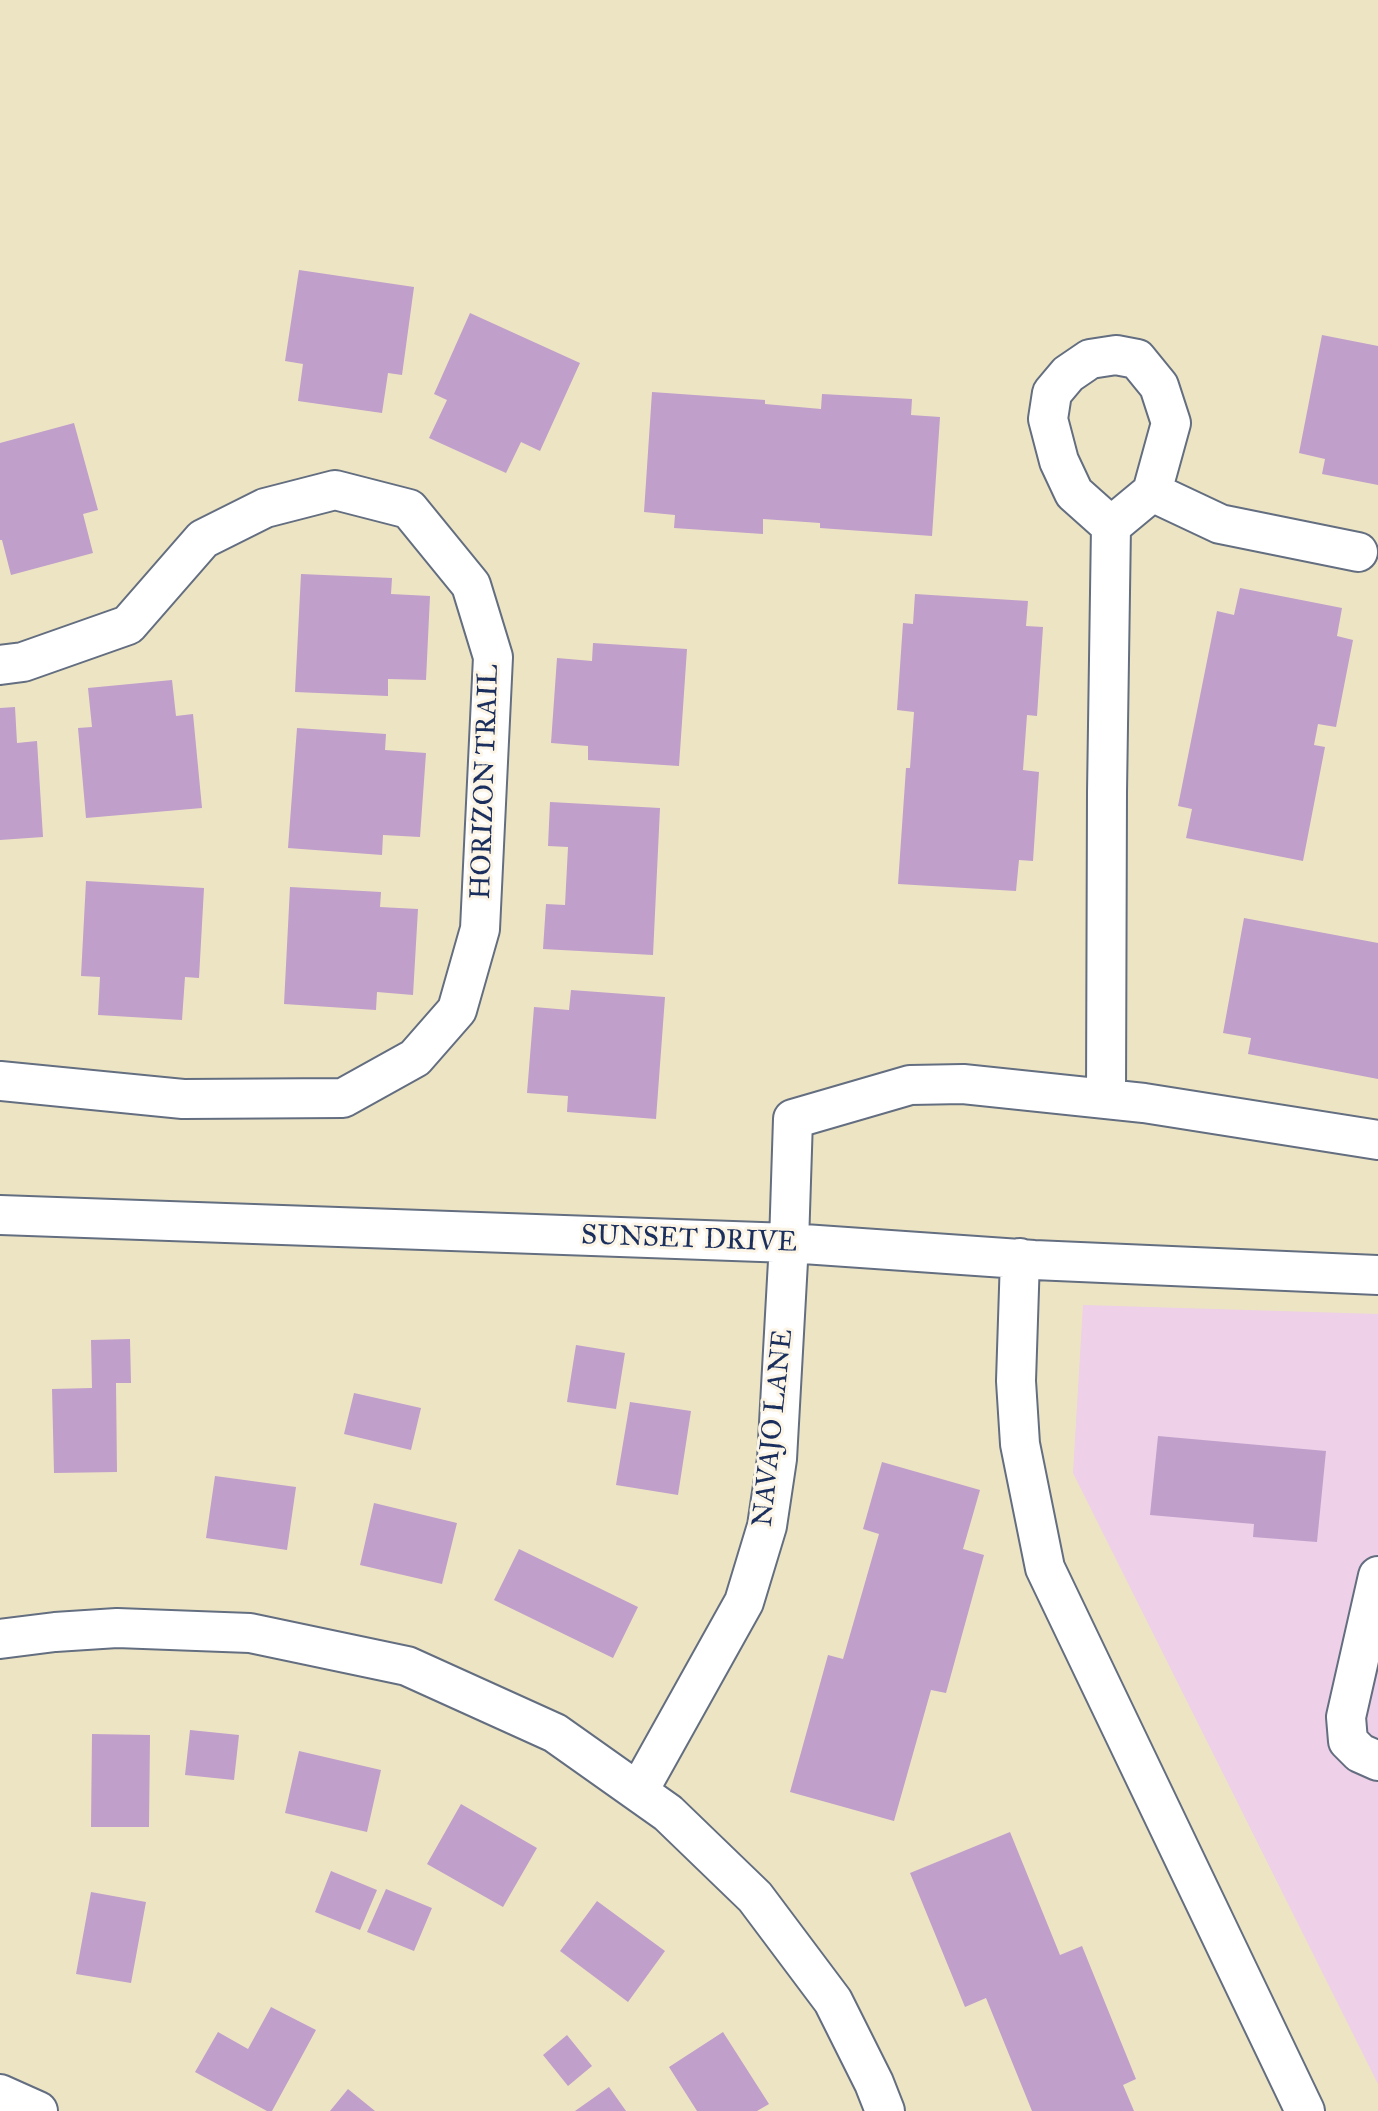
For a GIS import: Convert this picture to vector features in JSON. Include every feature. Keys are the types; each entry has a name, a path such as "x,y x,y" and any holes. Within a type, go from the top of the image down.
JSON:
{"street":[{"path":"1111,526 1152,492 1171,423 1159,386 1137,359 1116,355 1090,359 1068,374 1052,393 1048,419 1059,461 1074,492 1111,526 1107,792 1107,1099 1378,1140"},
{"name":"HORIZON TRAIL","path":"0,665 23,662 128,625 203,539 265,509 335,490 409,509 471,585 493,657 480,929 457,1010 415,1058 343,1098 183,1099 0,1081"},
{"path":"1152,492 1220,524 1358,552"},
{"name":"NAVAJO LANE","path":"638,1792 744,1602 767,1526 776,1459 789,1243 793,1119 910,1085 963,1084 1107,1099"},
{"name":"SUNSET DRIVE","path":"0,1215 789,1243 1020,1258 1378,1275"},
{"path":"1020,1258 1016,1381 1020,1444 1045,1568 1305,2111"},
{"path":"1378,1577 1346,1717 1348,1741 1360,1753 1378,1761"},
{"path":"0,1639 117,1628 250,1633 407,1666 555,1733 668,1813 755,1897 833,2001 885,2111"},
{"path":"0,2094 38,2111"}],"shaded area":[{"path":"1083,1305 1378,1314 1378,2084 1073,1473"}],"building":[{"path":"299,270 414,287 402,375 388,373 382,413 298,401 303,364 285,361"},
{"path":"470,313 580,363 540,451 521,442 506,473 429,438 447,400 434,394"},
{"path":"1322,335 1378,346 1378,485 1322,474 1325,459 1299,453"},
{"path":"652,392 765,400 765,404 821,409 822,394 912,399 911,415 940,417 932,536 820,528 820,523 763,519 763,534 674,528 675,515 644,512"},
{"path":"74,423 98,510 83,514 93,553 11,575 0,540 0,443"},
{"path":"301,574 392,578 391,594 430,596 426,680 388,679 388,696 295,692"},
{"path":"1240,588 1342,608 1337,636 1353,640 1336,727 1318,724 1314,745 1325,747 1303,861 1186,838 1192,809 1178,806 1217,611 1234,615"},
{"path":"915,594 1028,601 1026,626 1043,627 1037,716 1027,715 1023,770 1039,772 1033,861 1019,860 1016,891 898,884 906,768 910,768 914,712 897,710 903,623 913,624"},
{"path":"593,643 687,649 679,766 588,760 588,746 551,743 557,658 592,661"},
{"path":"172,680 176,716 193,714 202,808 86,818 78,728 92,727 88,688"},
{"path":"15,707 17,743 37,741 43,837 0,840 0,708"},
{"path":"297,728 386,734 385,750 426,753 420,837 383,835 382,855 288,848"},
{"path":"550,802 660,808 653,955 543,949 546,904 565,905 568,847 548,846"},
{"path":"86,881 204,888 199,978 185,977 182,1020 98,1015 100,977 81,976"},
{"path":"290,887 381,892 380,907 418,909 413,995 377,992 376,1010 284,1004"},
{"path":"1244,918 1378,943 1378,1079 1248,1054 1251,1038 1223,1033"},
{"path":"571,990 665,997 656,1119 567,1112 568,1096 527,1093 534,1007 569,1010"},
{"path":"130,1339 131,1383 116,1383 117,1472 54,1473 52,1389 92,1388 91,1340"},
{"path":"576,1345 625,1353 616,1409 567,1402"},
{"path":"354,1393 421,1408 411,1450 344,1434"},
{"path":"630,1402 691,1411 678,1495 616,1485"},
{"path":"1158,1436 1326,1451 1317,1542 1253,1537 1254,1524 1150,1515"},
{"path":"882,1462 980,1490 963,1549 984,1555 946,1693 931,1690 894,1821 790,1792 828,1655 843,1659 879,1534 863,1529"},
{"path":"215,1476 296,1487 287,1550 206,1538"},
{"path":"374,1503 457,1523 442,1584 360,1565"},
{"path":"519,1549 638,1607 613,1658 494,1600"},
{"path":"190,1730 239,1735 234,1780 185,1775"},
{"path":"92,1734 150,1735 149,1827 91,1827"},
{"path":"299,1751 381,1770 367,1832 285,1813"},
{"path":"461,1804 537,1848 503,1907 427,1864"},
{"path":"1010,1832 1060,1955 1082,1946 1136,2079 1123,2085 1134,2111 1032,2111 986,1998 965,2007 910,1873"},
{"path":"331,1871 377,1890 360,1930 315,1912"},
{"path":"386,1889 432,1908 414,1951 367,1932"},
{"path":"91,1892 146,1902 131,1983 76,1974"},
{"path":"597,1901 665,1951 628,2002 560,1951"},
{"path":"271,2007 316,2030 272,2111 267,2111 195,2072 218,2032 248,2049"},
{"path":"723,2032 769,2104 757,2111 697,2111 669,2067"},
{"path":"567,2035 592,2066 568,2086 543,2055"},
{"path":"609,2087 626,2111 575,2111"},
{"path":"348,2089 375,2111 330,2111"}]}
